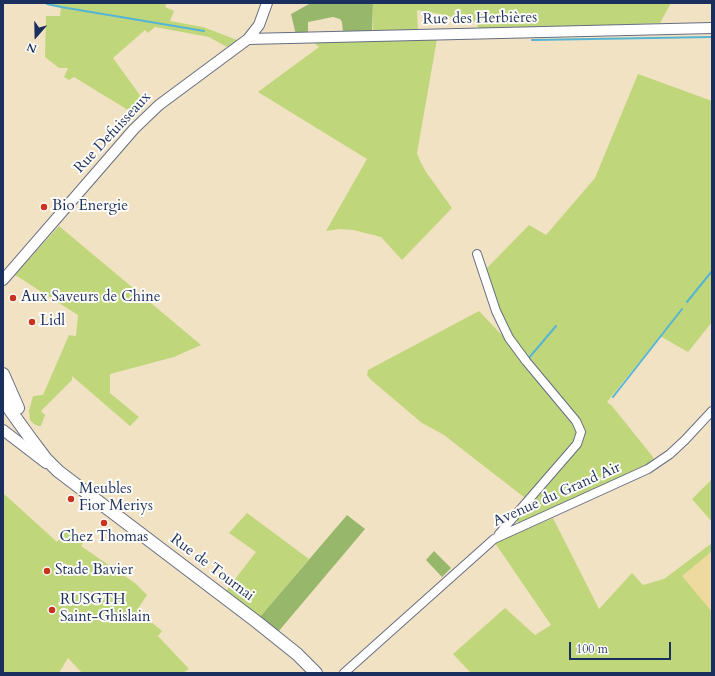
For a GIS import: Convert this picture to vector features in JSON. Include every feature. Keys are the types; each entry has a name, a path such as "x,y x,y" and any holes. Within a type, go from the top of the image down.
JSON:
{"main road":[{"name":"Rue de Tournai","path":"3,374 28,423 45,447 64,469 81,484 86,493"},
{"name":"Rue de Tournai","path":"3,395 10,410 46,459 58,472 257,622 297,654 316,673"}],"street":[{"name":"Rue Defuisseaux","path":"4,280 134,129 159,105 248,39 259,25 267,3"},
{"name":"Rue des Herbières","path":"248,39 712,28"},
{"path":"477,254 496,311 509,338 526,362 576,421 581,432 576,444 494,538"},
{"name":"Avenue du Grand Air","path":"344,673 494,538 648,469 670,454 712,411"},
{"name":"Rue de Tournai","path":"3,430 58,472"}],"green space":[{"path":"44,3 167,3 165,7 174,11 170,21 203,27 237,40 227,47 209,37 155,27 148,33 145,30 113,58 147,105 136,115 74,77 69,80 64,77 68,68 59,68 45,57 46,16 60,16 61,7"},
{"path":"311,3 373,3 372,32 343,33 342,22 340,19 333,17 308,22 308,34 296,35 291,14"},
{"path":"373,3 671,3 660,23 480,30 476,23 417,10 418,32 373,32"},
{"path":"437,39 417,153 426,172 452,208 402,260 381,237 353,230 340,229 326,231 367,159 258,92 319,47 313,42"},
{"path":"638,74 712,101 712,322 688,352 660,336 607,402 612,406 653,457 654,461 519,524 515,518 583,433 527,360 502,319 486,269 529,225 546,235 595,178"},
{"path":"59,226 201,345 174,357 110,374 110,393 139,417 130,426 72,376 72,380 41,411 45,415 41,426 34,424 30,420 29,411 33,396 43,395 69,335 76,336 78,315 15,275"},
{"path":"479,311 513,347 578,428 575,440 525,498 444,435 422,423 367,375 368,370"},
{"path":"712,479 712,522 692,499"},
{"name":"Stade Bavier","path":"3,493 57,542 67,529 83,543 81,546 135,583 147,595 137,610 162,631 158,636 189,669 183,673 82,673 68,658 59,673 3,673"},
{"path":"247,513 309,559 259,618 226,591 256,552 229,533"},
{"path":"347,515 365,529 278,632 259,618"},
{"path":"553,518 599,609 632,573 643,585 664,579 712,543 712,673 469,673 470,672 453,654 505,608 535,635 551,625 495,543"},
{"path":"434,551 451,568 442,577 426,560"}],"sand":[{"path":"712,551 712,612 682,576"}],"waterway":[{"path":"47,4 204,31"},
{"path":"532,40 712,37"},
{"path":"687,302 712,271"},
{"path":"613,397 682,309"},
{"path":"528,359 556,326"}],"place":[{"name":"Bio Energie","path":"44,207"},
{"name":"Aux Saveurs de Chine","path":"13,298"},
{"name":"Lidl","path":"32,322"},
{"name":"Meubles Fior Meriys","path":"71,499"},
{"name":"Chez Thomas","path":"104,523"},
{"name":"Stade Bavier","path":"47,571"},
{"name":"RUSGTH Saint-Ghislain","path":"52,610"}]}
